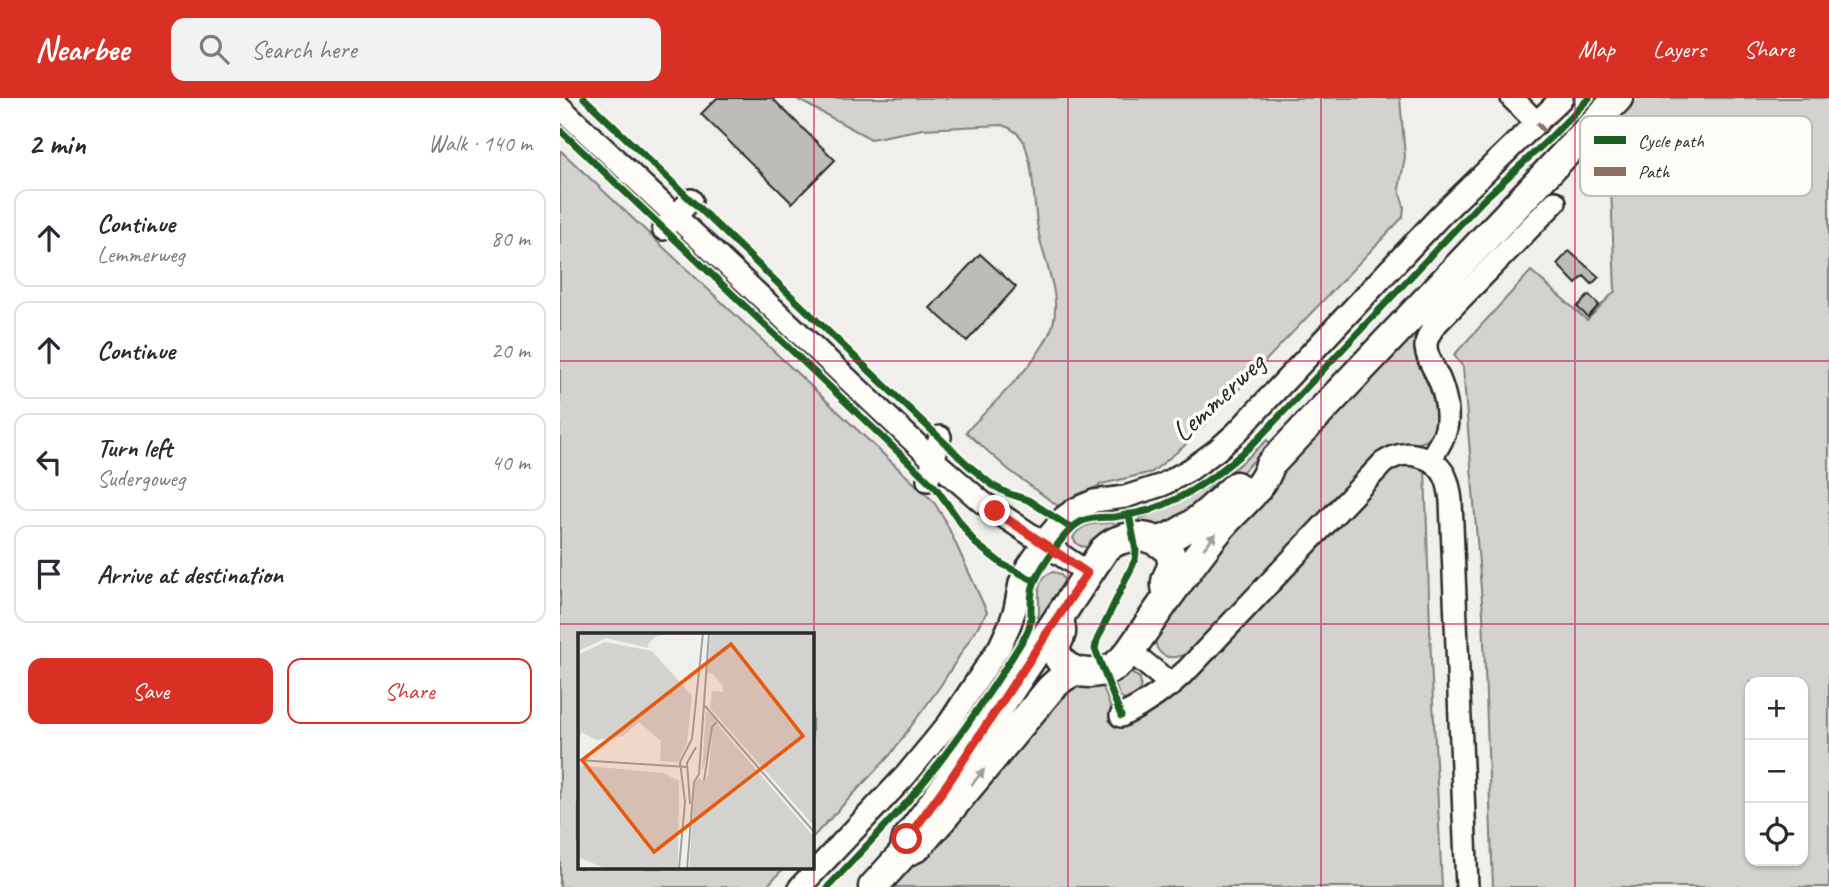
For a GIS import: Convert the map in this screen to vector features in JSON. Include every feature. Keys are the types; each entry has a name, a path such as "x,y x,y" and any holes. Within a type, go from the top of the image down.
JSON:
{"main road":[{"path":"1601,116 1618,98"},
{"path":"1059,617 1061,633 1056,646 1058,657 1065,665 1074,671 1098,672 1120,662 1222,526 1266,477 1270,465 1580,138"},
{"path":"1157,542 1190,527 1257,467 1270,465"},
{"path":"904,853 907,839 948,783 1104,550 1117,541 1137,536 1157,542 1172,558 1171,570 1165,581 1168,595"},
{"path":"873,887 904,853 917,847 1044,696 1058,681 1074,671"}],"street":[{"path":"1512,98 1537,124"},
{"name":"Lemmerweg","path":"800,887 906,775 949,723 1000,646 1015,609 1023,576 1061,520 1075,509 1094,501 1125,497 1162,485 1191,469 1223,445 1447,209 1562,98"},
{"path":"560,107 669,222 931,470 1087,573"},
{"path":"669,222 691,200"},
{"path":"1430,460 1445,434 1447,421 1446,405 1426,352 1428,336 1437,323 1548,213"},
{"path":"931,470 940,437"},
{"path":"1121,716 1172,685 1375,470 1392,457 1403,454 1430,460 1442,469 1451,501 1467,887"},
{"path":"1130,651 1172,685"}],"shaded area":[{"path":"795,98 1400,98 1405,157 1399,189 1404,207 1403,217 1183,447 1152,472 1102,484 1058,506 1009,470 966,432 1028,366 1039,352 1053,324 1054,291 1039,235 1031,167 1022,138 1002,125 923,129 871,139"},
{"path":"1634,98 1829,98 1829,887 1493,887 1483,614 1463,367 1454,355 1531,271 1587,320 1615,291 1611,196 1812,196 1812,116 1617,116"},
{"path":"560,150 933,501 944,518 987,612 941,685 890,755 814,836 814,633 578,633 578,870 782,870 766,887 560,887"},
{"path":"1416,327 1422,333 1441,409 1434,438 1396,446 1189,653 1174,657 1163,655 1156,646 1155,630 1227,531"},
{"path":"1267,440 1271,444 1238,476 1165,526 1139,525 1139,519 1208,487"},
{"path":"1401,464 1425,468 1442,887 888,887 1048,701 1075,685 1102,684 1117,725 1380,475"},
{"path":"1121,523 1125,527 1098,544 1083,547 1073,538 1086,526"},
{"path":"1053,572 1063,578 1065,590 1035,630 1039,613 1040,583"},
{"path":"1129,672 1140,678 1140,686 1134,699 1125,701 1119,695 1113,678"}],"building":[{"path":"717,98 772,98 835,160 792,203 701,114"},
{"path":"1569,251 1599,277 1592,284 1584,276 1576,284 1557,264"},
{"path":"980,254 1016,287 967,341 930,308"},
{"path":"1589,295 1599,305 1588,317 1577,307"}],"marked path":[{"path":"1537,123 1550,138"}],"cycle path":[{"path":"584,98 968,465 992,485 1028,500 1071,528"},
{"path":"828,887 923,783 983,701 1027,632 1031,621 1033,585 1053,550 1070,530 1085,520 1137,513 1165,504 1193,490 1232,462 1256,441 1481,202 1589,98"},
{"path":"560,130 936,488 975,543 1002,564 1035,581"},
{"path":"1121,716 1095,649 1135,560 1136,551 1129,514"}],"route":[{"path":"907,839 948,783 1087,573 995,511"}]}
